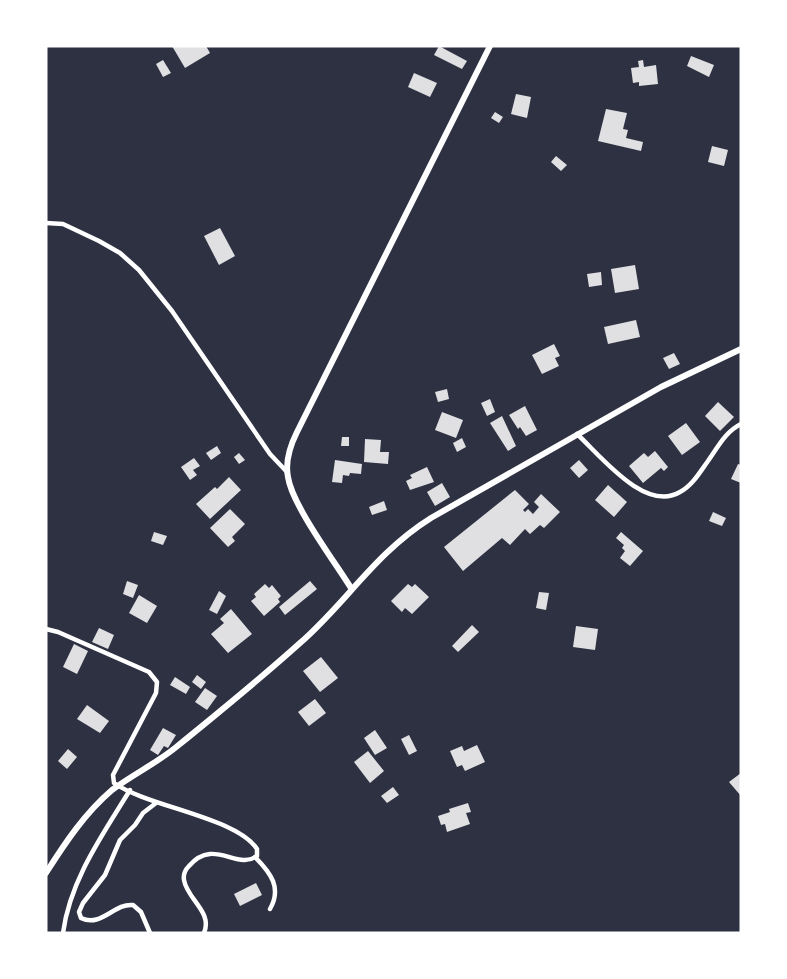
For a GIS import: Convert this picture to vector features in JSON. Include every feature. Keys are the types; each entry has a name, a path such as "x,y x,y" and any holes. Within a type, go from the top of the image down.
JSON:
{"main road":[{"path":"351,588 299,506 290,487 287,472 289,452 297,432 490,46"},
{"path":"46,873 89,813 118,786 174,748 299,644 386,552 412,530 674,380 741,349"}],"street":[{"path":"46,223 63,224 99,241 120,253 139,270 172,311 270,454 287,472"},
{"path":"577,434 638,490 651,495 668,497 679,493 689,486 724,438 741,424"},
{"path":"46,629 58,632 149,672 157,682 156,693 113,775 113,781 118,786 156,803 185,810 243,836 257,849 258,854 248,860 218,853 207,853 196,859 186,870 184,882 205,918 204,933"},
{"path":"63,933 69,905 88,861 130,790"},
{"path":"150,933 141,912 134,905 120,907 102,918 91,920 81,918 79,912 83,903 105,875 120,840 135,825 143,813 156,803"},
{"path":"255,857 268,871 276,886 275,898 270,909"}],"building":[{"path":"172,46 206,46 210,53 185,68"},
{"path":"439,46 467,61 462,69 434,55"},
{"path":"691,56 714,65 709,77 687,66"},
{"path":"163,60 171,73 163,77 156,64"},
{"path":"643,60 644,67 656,65 658,84 639,86 639,82 633,83 631,68 639,67 638,61"},
{"path":"414,73 437,83 430,97 408,87"},
{"path":"516,94 531,97 527,118 511,114"},
{"path":"606,109 627,113 623,129 628,130 626,138 643,142 641,151 598,141"},
{"path":"495,112 503,117 499,123 491,118"},
{"path":"712,146 728,150 724,166 708,162"},
{"path":"556,156 567,165 561,171 551,162"},
{"path":"220,228 235,256 219,265 204,236"},
{"path":"635,265 639,289 615,293 611,269"},
{"path":"601,272 602,285 589,287 587,274"},
{"path":"636,320 640,337 608,344 604,327"},
{"path":"554,344 560,356 555,358 559,366 542,374 532,355"},
{"path":"674,353 680,364 669,369 663,358"},
{"path":"447,389 449,399 438,402 435,392"},
{"path":"490,399 495,412 487,416 481,403"},
{"path":"718,402 734,417 720,431 705,416"},
{"path":"525,406 537,430 526,436 520,427 518,429 509,415"},
{"path":"442,412 463,420 456,438 435,430"},
{"path":"502,416 516,446 508,451 490,423"},
{"path":"686,423 700,442 682,455 668,436"},
{"path":"342,437 349,437 349,446 341,446"},
{"path":"462,438 466,447 457,452 453,443"},
{"path":"365,439 381,440 380,452 389,452 388,464 364,462"},
{"path":"217,446 221,453 211,460 206,453"},
{"path":"655,451 668,467 664,471 661,468 643,483 629,466 644,453 648,457"},
{"path":"239,453 245,460 239,464 234,457"},
{"path":"194,458 200,466 193,470 197,475 190,480 181,467"},
{"path":"335,460 362,464 361,474 350,473 349,476 343,475 342,483 332,482"},
{"path":"579,460 588,470 579,478 570,468"},
{"path":"738,464 741,465 741,483 731,479"},
{"path":"427,467 434,482 410,490 406,481 412,478 410,475"},
{"path":"229,477 241,490 210,519 196,504 215,487 217,489"},
{"path":"442,483 450,497 435,506 427,492"},
{"path":"608,485 627,502 614,517 595,500"},
{"path":"515,490 529,504 523,510 525,512 528,509 533,514 539,507 534,502 541,494 560,512 544,528 540,525 530,534 525,529 510,545 502,538 463,571 444,547"},
{"path":"384,501 387,510 372,515 369,507"},
{"path":"230,509 245,524 232,537 235,541 228,547 210,528"},
{"path":"713,512 726,518 722,526 709,521"},
{"path":"154,532 167,536 163,545 151,541"},
{"path":"621,532 643,551 630,566 620,558 625,551 622,548 624,545 616,538"},
{"path":"127,581 138,585 133,598 123,594"},
{"path":"310,581 317,589 285,615 279,607"},
{"path":"265,584 269,588 272,585 281,596 278,599 280,602 264,616 251,601 256,597 254,594"},
{"path":"408,584 412,587 415,584 429,597 412,614 405,608 402,612 391,601"},
{"path":"219,591 226,596 217,614 209,610"},
{"path":"539,592 549,593 546,610 536,608"},
{"path":"139,595 157,606 147,623 129,613"},
{"path":"231,609 252,634 228,653 211,634 224,623 220,619"},
{"path":"472,625 479,632 458,652 452,646"},
{"path":"576,626 598,629 595,650 573,647"},
{"path":"99,628 114,635 108,649 92,642"},
{"path":"74,644 88,651 77,674 63,667"},
{"path":"321,657 338,678 320,692 303,671"},
{"path":"197,675 206,682 201,689 192,682"},
{"path":"175,677 190,687 186,694 170,685"},
{"path":"205,688 217,696 207,710 195,702"},
{"path":"315,699 326,713 309,726 298,712"},
{"path":"87,705 109,721 100,733 77,719"},
{"path":"163,728 176,735 168,748 164,746 158,755 150,750"},
{"path":"375,730 387,748 375,755 364,738"},
{"path":"409,735 417,751 409,755 401,739"},
{"path":"477,745 485,762 465,771 462,765 457,767 450,751 462,746 464,751"},
{"path":"68,749 77,757 67,769 58,761"},
{"path":"368,751 384,771 370,783 354,762"},
{"path":"741,773 741,796 729,782"},
{"path":"393,787 399,795 387,803 381,796"},
{"path":"468,803 471,812 466,813 470,824 447,832 445,824 441,825 438,816 450,812 449,809"},
{"path":"256,883 262,895 240,906 234,894"}]}
